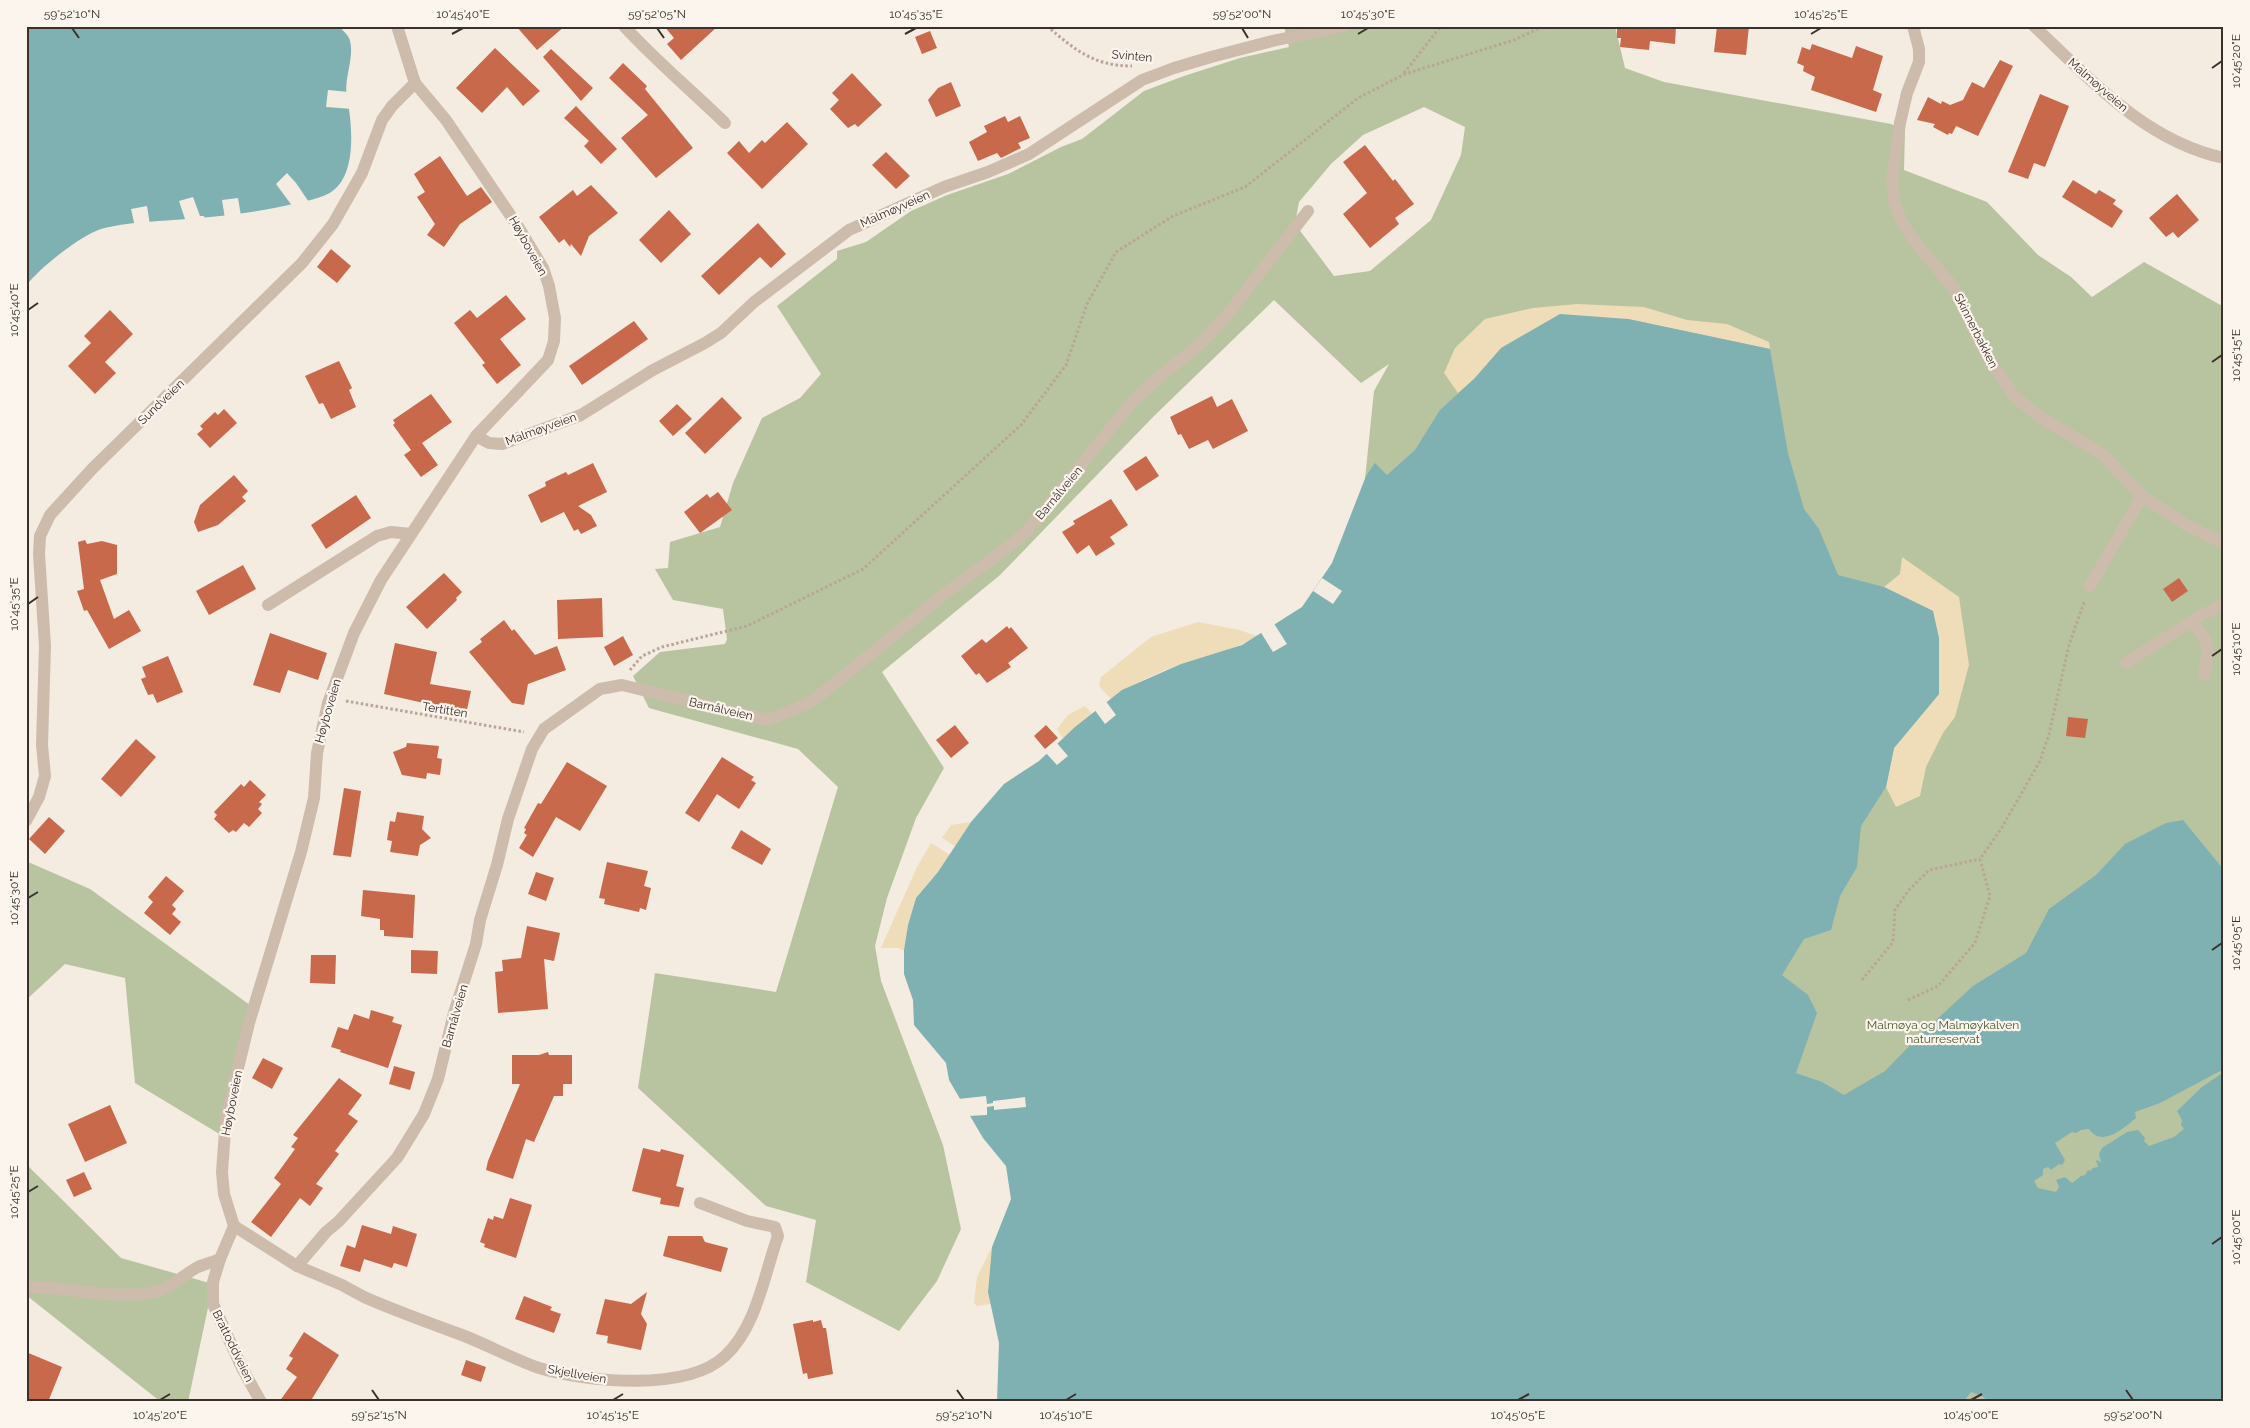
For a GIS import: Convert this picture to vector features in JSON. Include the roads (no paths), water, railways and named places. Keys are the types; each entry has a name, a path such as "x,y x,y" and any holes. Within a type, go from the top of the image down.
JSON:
{"street":[{"path":"397,26 415,83"},
{"path":"624,26 655,60 680,79 726,123"},
{"name":"Malmøyveien","path":"476,436 489,443 502,444 581,415 653,370 721,333 754,302 848,230 944,187 988,172 1029,154 1142,80 1165,71 1272,41 1344,26"},
{"name":"Skinnerbakken","path":"1913,26 1920,48 1919,62 1900,123 1892,179 1894,202 1903,224 1919,247 1953,287 1982,347 2008,389 2040,417 2102,454 2142,496 2188,526 2224,543"},
{"name":"Malmøyveien","path":"2034,26 2095,84 2126,110 2167,137 2224,158"},
{"name":"Høyboveien","path":"234,1226 224,1194 222,1172 226,1117 249,1023 298,861 312,807 321,728 354,633 381,580 476,436 548,360 554,341 555,318 549,286 543,268 519,228 446,120 415,83"},
{"name":"Sundveien","path":"26,821 39,797 46,776 42,746 45,646 39,554 40,536 50,515 92,469 302,263 333,224 362,173 382,120 392,106 415,83"},
{"name":"Barnålveien","path":"297,1266 326,1232 349,1211 397,1158 424,1114 438,1079 454,1013 476,944 480,920 498,865 508,819 532,749 544,729 600,689 622,685 768,720 809,702 946,592 1016,541 1033,524 1132,402 1199,345 1223,320 1308,211"},
{"path":"2090,586 2142,496"},
{"path":"268,605 377,536 391,532 411,534"},
{"path":"2126,663 2191,622 2224,606"},
{"path":"2191,622 2201,631 2207,642 2208,656 2204,675"},
{"name":"Skjellveien","path":"234,1226 297,1266 408,1316 463,1335 539,1368 590,1379 619,1381 661,1380 686,1375 710,1367 726,1356 736,1345 754,1307 778,1236 775,1227 747,1221 700,1202"},
{"path":"26,1287 63,1288 127,1294 159,1290 198,1267 220,1259 234,1226"},
{"name":"Brattoddveien","path":"220,1259 213,1282 213,1304 242,1368 261,1402"}],"water":[{"path":"26,26 339,26 349,38 351,45 346,91 351,143 348,167 344,177 330,193 283,206 229,215 132,223 101,229 82,238 60,253 40,270 26,286"},
{"path":"1560,314 1628,319 1770,349 1788,453 1804,509 1819,529 1838,575 1884,587 1933,611 1939,638 1939,694 1894,748 1886,787 1861,826 1857,867 1840,896 1831,930 1804,939 1782,975 1808,995 1817,1013 1796,1073 1822,1082 1844,1095 1885,1071 1922,1033 1973,986 2026,953 2049,909 2096,875 2125,844 2166,823 2183,820 2224,870 2224,1069 2160,1103 2135,1112 2136,1118 2119,1131 2106,1137 2100,1137 2089,1129 2076,1133 2072,1132 2055,1143 2065,1160 2062,1165 2059,1164 2051,1170 2048,1167 2043,1169 2043,1175 2034,1181 2038,1188 2056,1192 2059,1187 2056,1180 2065,1177 2072,1183 2085,1175 2088,1170 2090,1171 2098,1167 2096,1160 2101,1162 2099,1154 2102,1148 2127,1132 2138,1130 2149,1146 2174,1137 2184,1129 2177,1111 2202,1087 2224,1072 2224,1402 1989,1402 1982,1396 1971,1392 1963,1402 997,1402 999,1343 988,1292 992,1247 1011,1199 1006,1166 983,1138 949,1080 946,1063 914,1025 913,1000 904,974 904,950 908,925 916,898 938,872 971,822 1004,784 1039,761 1075,727 1122,690 1181,664 1242,645 1302,607 1332,563 1366,476 1375,463 1387,475 1415,450 1440,410 1474,379 1501,348"}],"park label":[{"name":"Malmøya og Malmøykalven naturreservat","path":"1943,1032"}]}
